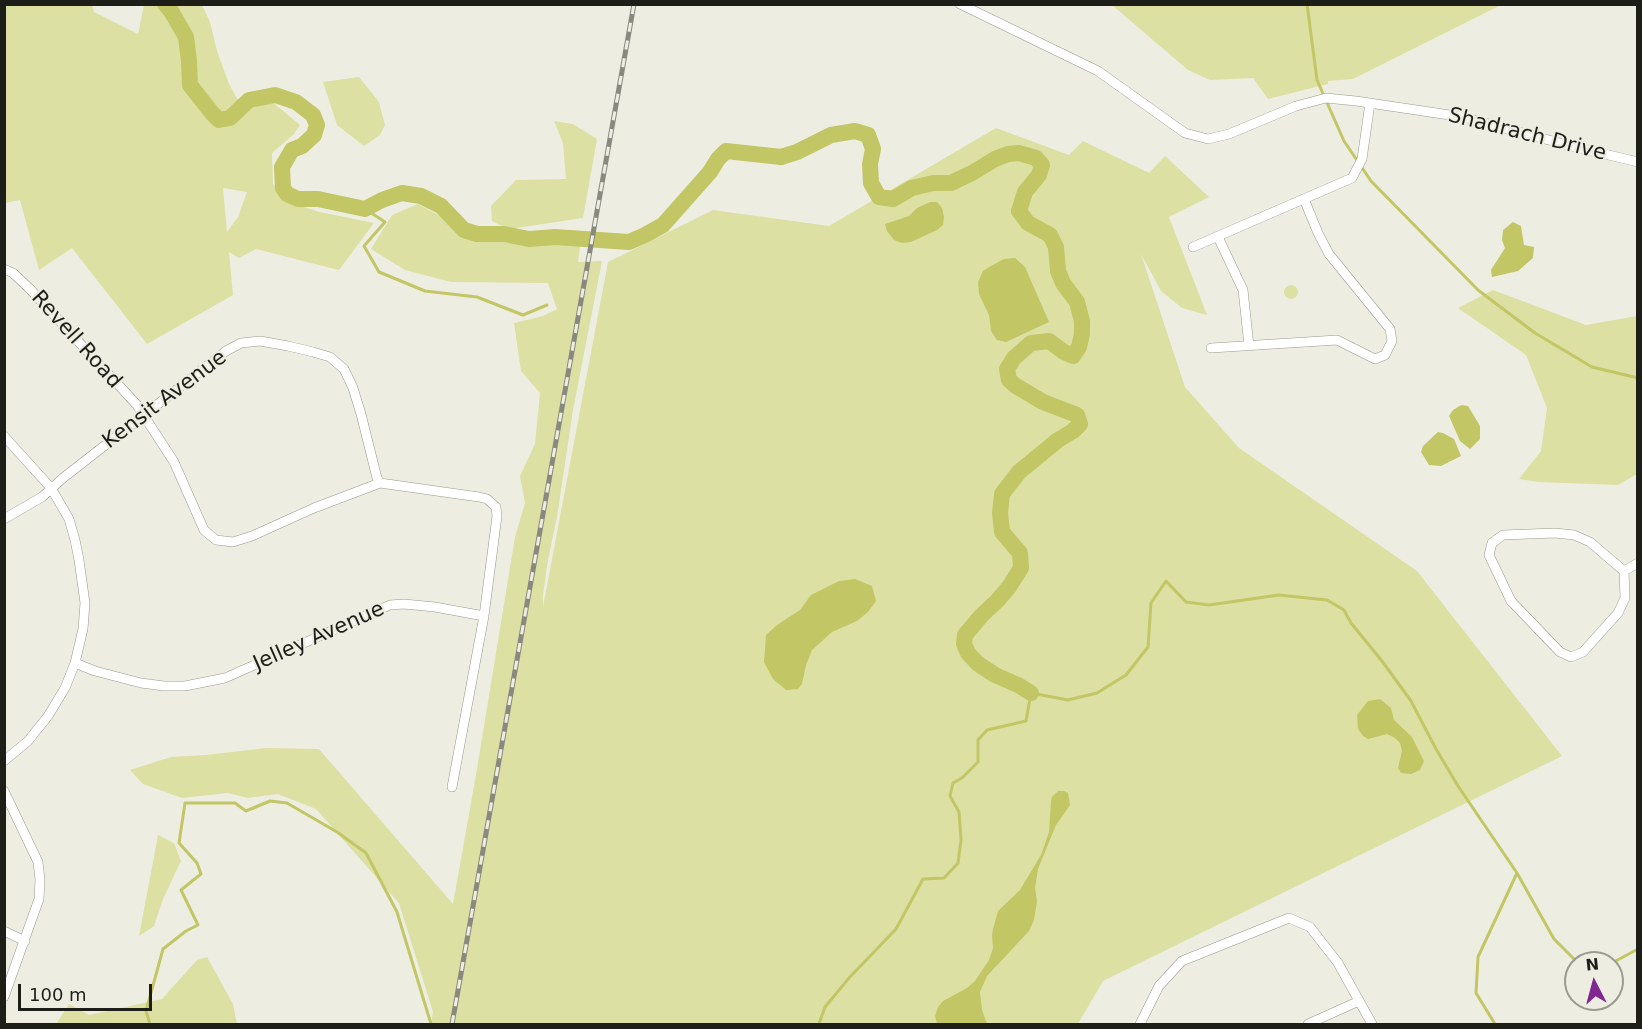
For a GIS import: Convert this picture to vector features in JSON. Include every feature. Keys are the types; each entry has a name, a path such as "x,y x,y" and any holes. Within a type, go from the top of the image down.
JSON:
{"street":[{"name":"Shadrach Drive","path":"960,4 1098,71 1185,133 1208,139 1229,134 1296,106 1326,98 1463,117 1638,162"},
{"path":"1193,248 1352,178 1362,159 1370,103"},
{"path":"1211,348 1337,340 1375,358 1385,355 1392,341 1390,329 1329,254 1304,199"},
{"path":"1218,237 1243,290 1249,346"},
{"name":"Revell Road","path":"4,269 13,273 30,289 137,405 144,416"},
{"name":"Kensit Avenue","path":"4,519 42,497 226,351 241,343 260,341 288,345 330,357 344,369 353,388 380,483"},
{"path":"144,416 174,462 204,531 216,540 232,542 252,536 333,500 380,483 479,497 487,499 496,507 497,516 484,616 452,787"},
{"path":"4,436 51,488 69,519 75,540 85,603 83,629 75,663 65,688 48,716 28,741 4,761"},
{"path":"1555,533 1574,536 1590,542 1624,571 1625,598 1618,613 1583,652 1571,657 1560,652 1511,601 1489,555 1492,543 1503,535 1555,533"},
{"path":"1624,571 1638,563"},
{"name":"Jelley Avenue","path":"75,663 141,683 185,686 225,678 390,606 404,604 435,607 484,616"},
{"path":"4,790 38,862 40,880 39,899 4,998"},
{"path":"1140,1024 1159,986 1182,961 1289,918 1310,927 1338,963 1372,1024"},
{"path":"4,931 25,941"},
{"path":"1308,1024 1359,1001"}],"shaded area":[{"path":"4,5 92,5 94,12 138,34 144,5 202,5 210,22 217,51 229,84 243,109 270,100 300,125 294,134 272,153 273,184 291,203 320,212 374,223 339,270 256,249 239,258 229,252 233,295 147,344 72,248 39,270 20,200 5,203","holes":["223,188 247,192 238,217 227,232"]},
{"path":"1112,5 1501,5 1353,79 1328,81 1328,84 1268,99 1253,78 1210,80 1188,70"},
{"path":"359,77 379,102 385,125 380,135 364,146 337,125 323,82"},
{"path":"554,121 573,124 597,139 583,218 509,229 492,221 491,206 516,180 566,179 563,143"},
{"path":"996,128 1069,155 1083,141 1149,173 1165,156 1209,197 1169,217 1207,315 1182,308 1161,291 1141,254 1185,387 1239,448 1417,571 1562,756 1103,981 1078,1024 431,1024 433,1012 399,903 316,809 278,794 248,798 228,793 182,798 143,784 130,770 171,757 266,748 319,749 453,904 515,537 525,503 520,476 535,444 540,393 521,371 514,323 543,316 557,309 548,283 451,282 405,270 371,249 392,215 418,204 481,236 570,242 580,246 578,262 602,261 573,410 557,517 548,560 543,607 608,262 713,210 829,226"},
{"path":"930,202 937,202 942,208 943,225 911,242 902,243 894,240 885,224 909,216 917,208"},
{"path":"1513,222 1521,226 1524,245 1534,247 1533,258 1518,271 1492,277 1491,270 1505,248 1502,240 1503,230"},
{"path":"1015,258 1025,267 1049,322 1006,342 997,340 991,331 989,315 979,294 978,282 983,271 1004,259"},
{"path":"1291,285 1296,287 1298,292 1296,297 1291,299 1286,297 1284,292 1286,287"},
{"path":"1493,290 1586,325 1637,316 1637,474 1618,485 1538,482 1519,479 1541,451 1547,408 1526,355 1458,308"},
{"path":"1461,405 1468,406 1480,426 1480,439 1470,449 1460,441 1449,416"},
{"path":"1438,432 1454,439 1461,456 1441,466 1429,465 1421,452 1423,446"},
{"path":"855,579 872,586 876,601 857,621 832,632 812,650 802,684 798,689 786,690 773,679 764,662 766,635 800,610 811,595 839,581"},
{"path":"1380,699 1391,708 1394,720 1412,737 1424,761 1420,770 1411,774 1401,773 1398,768 1402,751 1400,743 1387,734 1368,739 1358,729 1357,715 1368,701"},
{"path":"1058,791 1068,793 1070,805 1056,825 1038,869 1034,920 1029,931 987,976 980,992 982,1010 987,1024 937,1024 935,1016 938,1007 943,1001 975,981 989,960 998,911 1020,890 1041,855 1049,832 1052,797"},
{"path":"158,835 174,843 181,861 163,899 154,926 139,936"},
{"path":"207,957 233,1004 237,1024 56,1024 69,1004 89,1015 162,999 197,960"}],"waterway":[{"path":"165,4 186,37 190,85 219,120 230,118 249,100 275,95 296,102 313,115 317,125 314,135 302,146 292,150 282,167 283,188 287,194 298,199 318,199 365,209 402,193 421,196 441,206 464,230 477,234 504,234 529,239 555,237 629,242 663,225 726,151 781,157 797,152 831,135 855,131 868,135 873,149 870,164 871,183 879,197 893,199 912,188 933,183 951,183 1008,154 1019,153 1036,158 1042,165 1039,175 1025,192 1019,211 1028,223 1050,235 1056,247 1058,271 1063,283 1077,302 1082,321 1082,334 1079,347 1073,356 1049,341 1031,343 1014,358 1007,369 1009,380 1016,386 1043,402 1077,415 1080,424 1019,472 1002,494 1000,513 1002,532 1020,553 1021,568 1009,587 965,635 964,644 977,663 1031,693"},
{"path":"1307,4 1317,80 1344,141 1371,181 1478,290 1535,333 1592,367 1638,378"},
{"path":"365,209 385,222 364,246 379,272 425,291 477,297 523,315 547,305"},
{"path":"819,1024 825,1007 896,929 923,879 944,878 958,863 961,840 959,812 950,796 953,783 962,778 978,762 978,740 987,730 1026,721 1031,693 1068,700 1097,693 1126,675 1148,647 1151,603 1166,581 1186,602 1209,605 1279,595 1327,600 1344,610 1351,623 1382,661 1411,701 1458,786 1517,873 1478,957 1476,993 1495,1024"},
{"path":"150,1024 146,1011 163,949 186,931 198,925 181,890 201,874 197,863 179,843 185,803 235,803 246,811 270,801 287,803 337,832 366,853 397,912 431,1024"},
{"path":"1517,873 1554,939 1566,951"},
{"path":"1624,957 1638,949"}],"railway":[{"path":"452,1024 634,4"}]}
